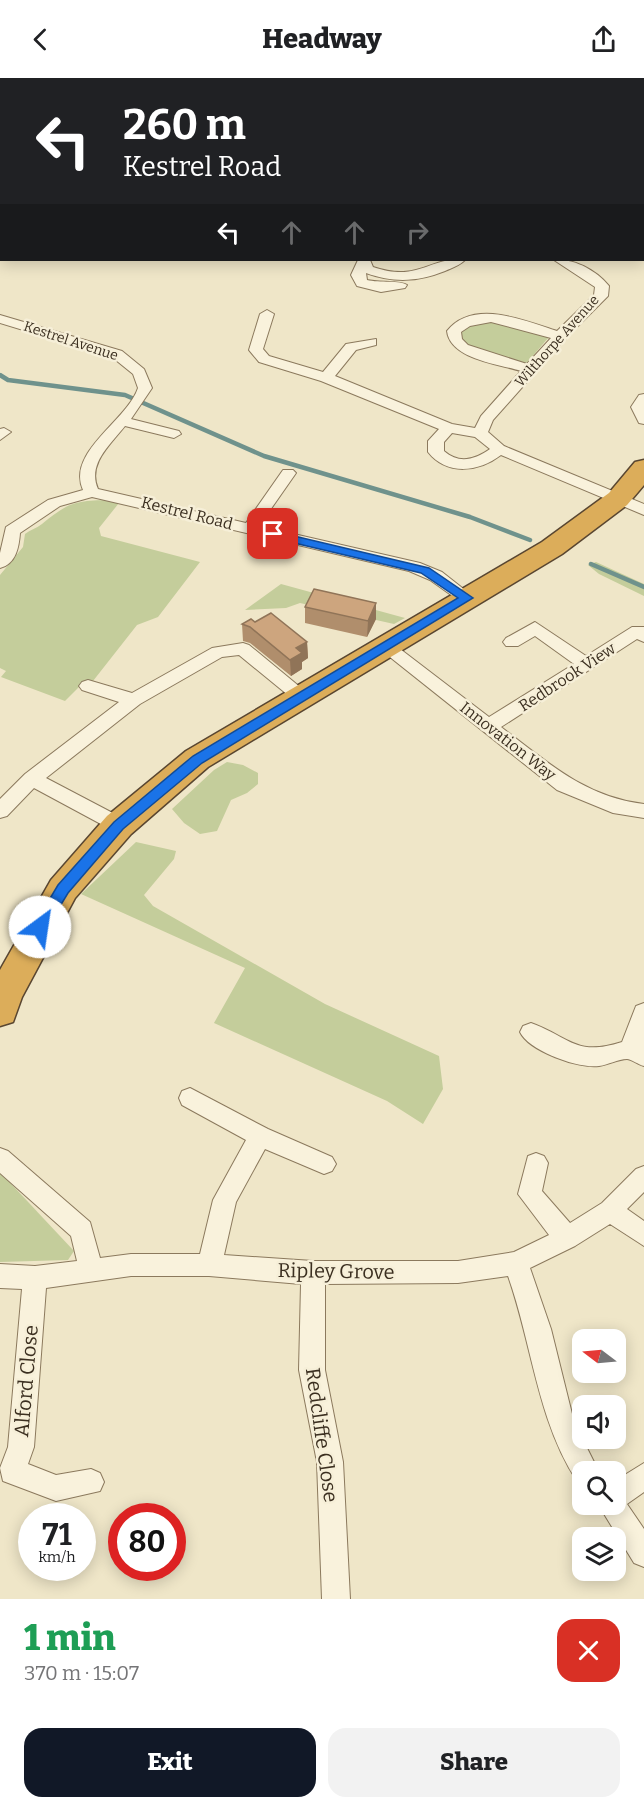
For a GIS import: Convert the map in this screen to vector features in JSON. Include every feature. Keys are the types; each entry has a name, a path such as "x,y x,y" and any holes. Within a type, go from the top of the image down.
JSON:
{"highway":[{"path":"0,1011 4,997 63,889 119,825 197,759 552,548 618,499 644,468"}],"street":[{"path":"364,261 358,275 362,283 371,286 395,287 457,261"},
{"name":"Wilthorpe Avenue","path":"480,433 486,419 560,336 601,296 602,286 592,277 562,261"},
{"path":"267,314 256,350 264,359 284,368 326,378 449,428 480,433 489,444 644,510"},
{"path":"531,370 463,348 454,340 454,331 462,322 489,317 560,336"},
{"name":"Kestrel Avenue","path":"0,319 117,354 139,372 144,388 143,394 89,462 86,479 92,492"},
{"path":"326,378 351,346 371,342"},
{"path":"644,398 638,407 644,420"},
{"path":"121,421 174,434"},
{"path":"449,428 434,446 436,452 449,462 478,464 500,449"},
{"path":"250,528 288,473"},
{"name":"Kestrel Road","path":"0,562 10,550 6,529 54,503 92,492 424,570 467,598"},
{"path":"512,642 535,628 586,664"},
{"name":"Redbrook View","path":"489,726 638,631 644,636"},
{"name":"Innovation Way","path":"385,646 564,785 620,808 644,811"},
{"path":"0,811 32,779 134,700 218,652 243,649 300,696"},
{"path":"88,686 134,700"},
{"path":"32,779 119,825"},
{"path":"531,1032 574,1056 587,1059 637,1053 644,1012"},
{"path":"190,1098 260,1136 324,1164"},
{"path":"209,1265 225,1200 260,1136"},
{"path":"0,1158 82,1230 91,1271"},
{"path":"536,1163 530,1194 567,1238"},
{"name":"Ripley Grove","path":"0,1276 35,1278 131,1265 209,1265 313,1273 458,1272 516,1263 567,1238 610,1211 644,1176"},
{"path":"610,1211 644,1235"},
{"path":"516,1263 538,1329 559,1414 573,1455 578,1461"},
{"name":"Redcliffe Close","path":"313,1273 312,1370 330,1462 339,1598"},
{"name":"Alford Close","path":"35,1278 21,1447 12,1472 56,1488 92,1482"},
{"path":"626,1489 644,1476"},
{"path":"618,1515 644,1553"}],"green space":[{"path":"488,320 549,337 525,365 467,346 457,332 464,325"},
{"path":"105,500 119,503 99,528 101,536 200,562 158,617 137,625 93,681 83,683 65,701 1,677 6,671 0,668 0,575 23,547 25,534 70,505 85,501"},
{"path":"596,562 644,584 644,596 599,574 588,565"},
{"path":"281,584 405,618 394,624 300,603 286,608 245,610"},
{"path":"227,762 243,765 258,773 258,784 247,793 231,800 217,831 200,834 184,823 172,809 214,770"},
{"path":"136,842 176,851 174,859 144,895 153,906 325,1004 439,1056 443,1089 423,1124 387,1101 214,1023 245,968 81,894"},
{"path":"0,1172 74,1251 68,1260 0,1262"}],"building":[{"path":"314,589 376,603 368,621 305,607"},
{"path":"271,613 307,642 296,648 302,653 290,660 250,627 242,624 251,619 255,622"}],"waterway":[{"path":"0,375 8,380 125,395 264,456 470,517 530,540"},
{"path":"591,564 644,587"}],"route":[{"path":"40,927 63,889 119,825 197,759 467,598 424,570 273,534"}]}
